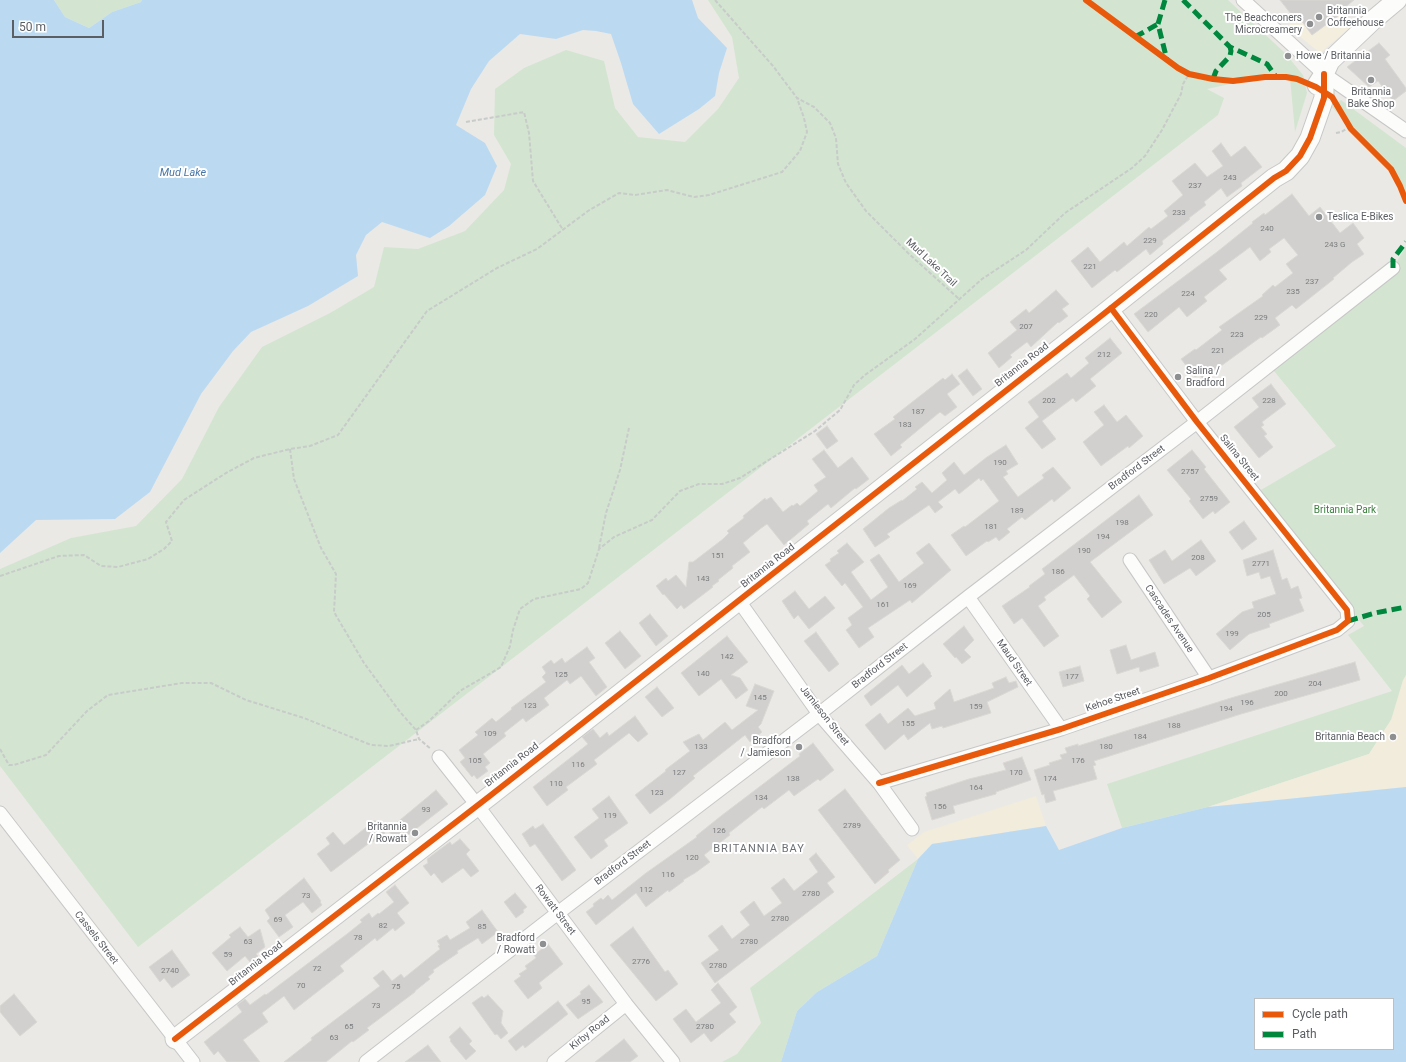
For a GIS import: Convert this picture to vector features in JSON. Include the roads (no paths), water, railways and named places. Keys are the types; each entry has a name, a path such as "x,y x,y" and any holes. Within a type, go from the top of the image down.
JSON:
{"street":[{"path":"1243,0 1324,74 1406,131"},
{"name":"Britannia Road","path":"175,1039 739,601 1274,178 1298,140 1316,87 1330,61 1372,21 1397,0"},
{"name":"Bradford Street","path":"366,1062 557,913 819,714 968,597 1197,422 1393,268"},
{"name":"Salina Street","path":"1111,308 1197,422 1347,610 1348,621"},
{"name":"Cascades Avenue","path":"1130,560 1209,678"},
{"name":"Maud Street","path":"968,597 1061,729"},
{"name":"Jamieson Street","path":"739,601 819,714 879,783 912,829"},
{"name":"Kehoe Street","path":"879,783 1061,729 1209,678 1337,630 1348,621"},
{"name":"Rowatt Street","path":"439,757 477,805 626,1004 673,1062"},
{"name":"Cassels Street","path":"0,813 193,1062"},
{"name":"Kirby Road","path":"554,1062 626,1004"}],"water":[{"name":"Mud Lake","path":"0,0 54,0 65,17 89,28 112,12 141,2 142,0 692,0 698,18 727,48 719,73 715,96 699,109 659,134 633,104 611,34 583,30 556,39 520,34 489,61 471,89 456,125 485,143 497,166 485,195 449,226 430,238 382,222 366,235 356,255 358,276 308,306 251,332 233,351 201,394 150,492 115,519 36,520 0,553"},
{"path":"1406,787 1406,1062 781,1062 797,1011 817,992 877,956 918,859 932,844 1046,826 1059,850 1122,828 1208,807"}],"place":[{"name":"Britannia Coffeehouse","path":"1319,17"},
{"name":"The Beachconers Microcreamery","path":"1310,24"},
{"name":"Howe / Britannia","path":"1288,56"},
{"name":"Britannia Bake Shop","path":"1371,80"},
{"name":"Teslica E-Bikes","path":"1319,217"},
{"name":"Salina / Bradford","path":"1178,377"},
{"name":"Britannia Beach","path":"1393,737"},
{"name":"Bradford / Jamieson","path":"799,747"},
{"name":"Britannia / Rowatt","path":"415,833"},
{"name":"Bradford / Rowatt","path":"543,944"}],"district":[{"name":"BRITANNIA BAY","path":"759,849"}],"park label":[{"name":"Britannia Park","path":"1345,510"}]}
